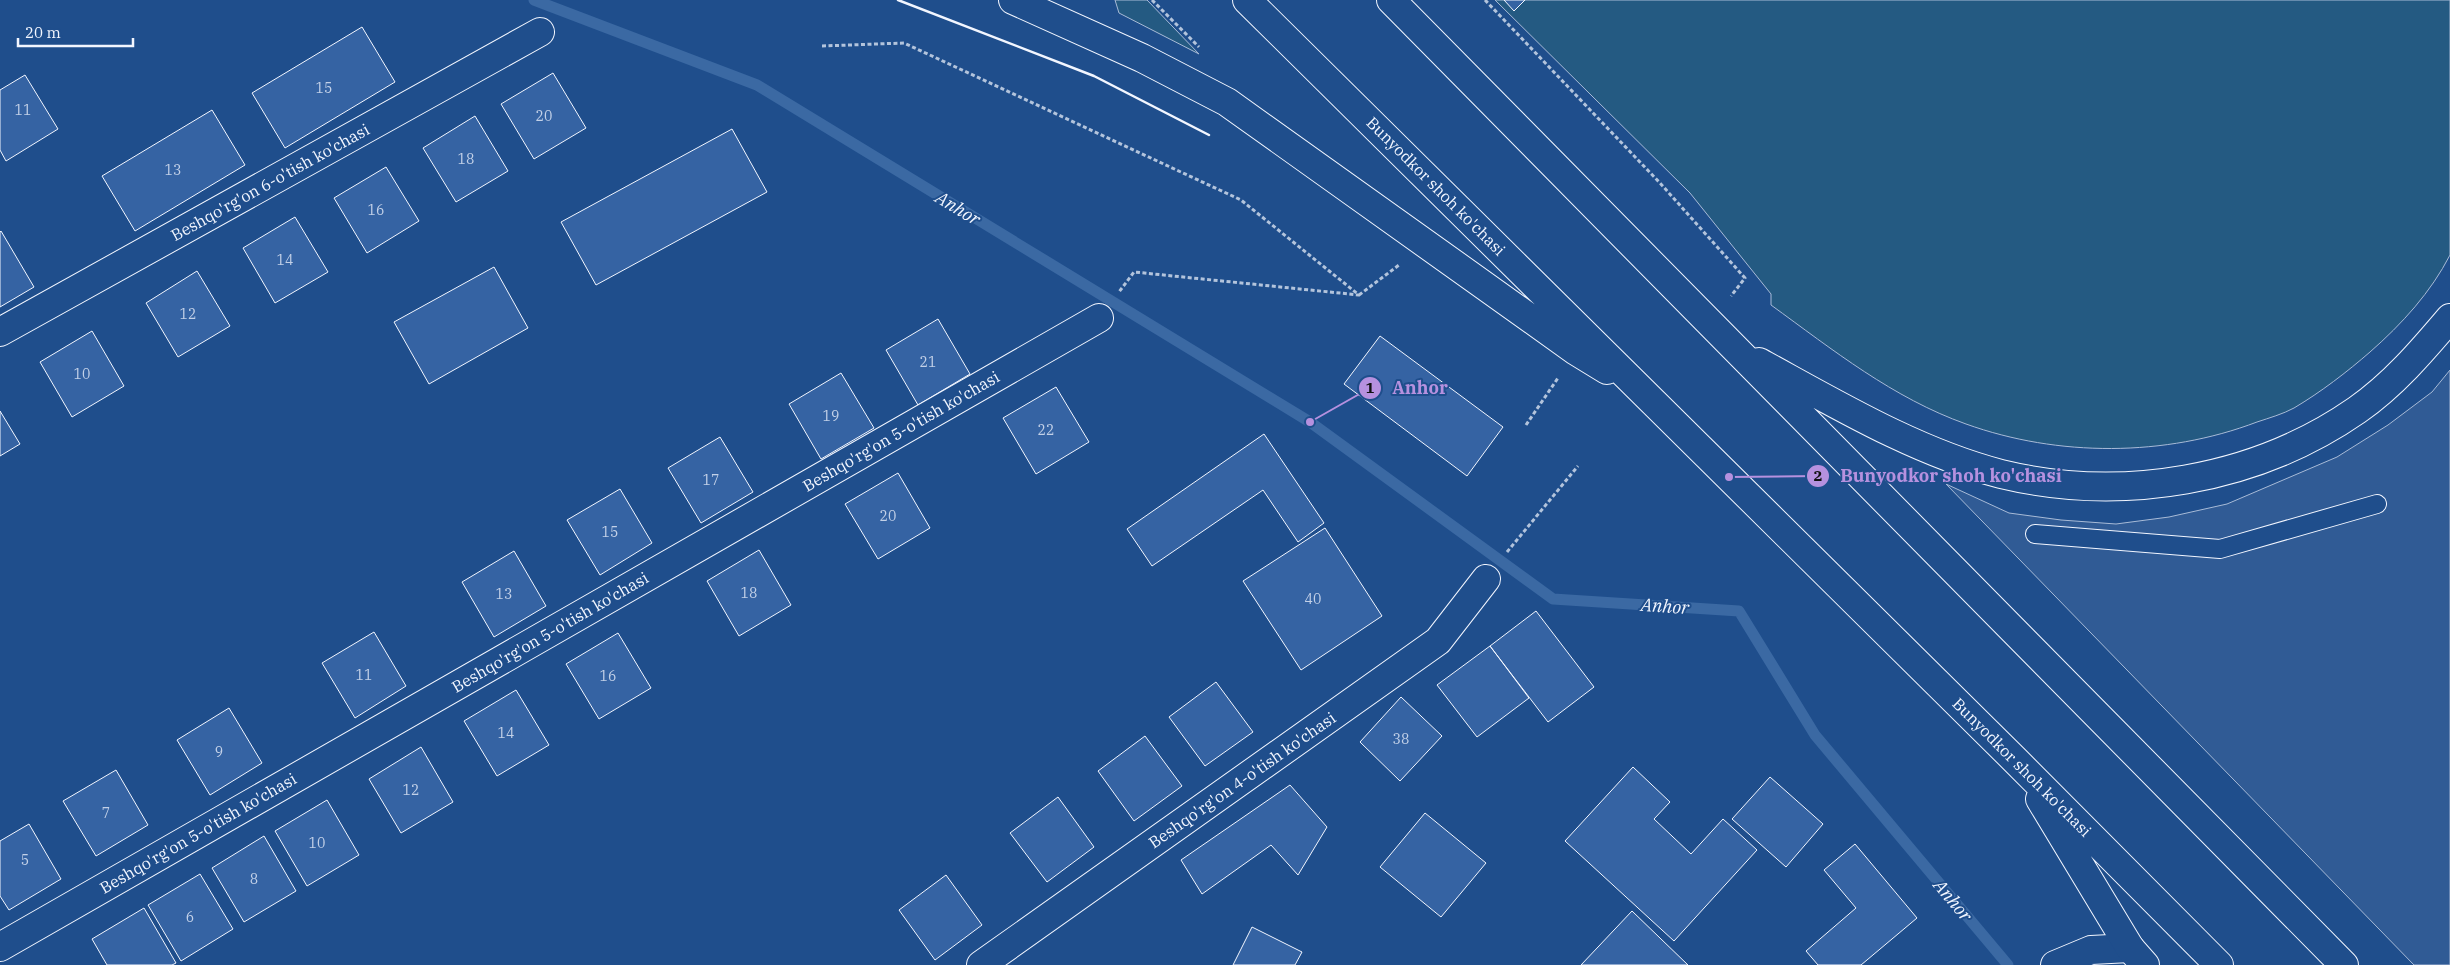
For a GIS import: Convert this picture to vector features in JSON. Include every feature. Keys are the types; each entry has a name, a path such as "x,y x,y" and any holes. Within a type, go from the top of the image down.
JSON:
{"main road":[{"path":"1013,0 1142,58 1227,102 1576,352 1644,392"},
{"name":"Bunyodkor shoh ko'chasi","path":"1247,0 2015,760 2219,965"},
{"path":"1391,0 2344,965"},
{"name":"Beshqo'rg'on 6-o'tish ko'chasi","path":"0,332 540,32"},
{"name":"Beshqo'rg'on 5-o'tish ko'chasi","path":"0,946 1100,318"},
{"path":"1732,347 1823,397 1904,438 1957,459 2001,474 2074,485 2123,488 2213,474 2256,460 2319,433 2357,410 2391,383 2450,318"},
{"name":"Beshqo'rg'on 4-o'tish ko'chasi","path":"981,965 1438,641 1486,579"},
{"path":"2015,760 2138,956"},
{"path":"2060,963 2091,950 2138,956"}],"lane":[{"path":"2035,534 2220,549 2377,504"}],"path":[{"path":"1485,0 1660,183 1745,278 1710,324"},
{"path":"822,46 904,43 1241,200 1359,295"},
{"path":"1134,272 1359,295 1426,245"},
{"path":"1526,425 1576,352"},
{"path":"1486,579 1536,515 1578,466"}],"shaded area":[{"path":"1115,0 1147,0 1199,54 1119,13"},
{"path":"1495,0 2450,0 2450,255 2425,295 2382,341 2334,382 2285,412 2222,433 2186,442 2149,447 2074,447 2037,443 2001,435 1966,424 1913,401 1864,372 1771,305 1771,294 1690,193"},
{"path":"2450,370 2450,965 2414,965 1946,484 2009,513 2061,520 2116,524 2169,517 2227,504 2337,457 2388,425 2432,392"}],"building":[{"path":"1504,0 1525,0 1514,11"},
{"path":"362,27 395,82 285,148 252,93"},
{"path":"553,73 586,128 534,159 501,104"},
{"path":"25,75 58,129 6,161 0,150 0,90"},
{"path":"212,110 245,165 135,231 102,176"},
{"path":"475,116 508,171 456,202 423,148"},
{"path":"732,129 767,192 596,285 561,222"},
{"path":"386,167 419,221 367,253 334,198"},
{"path":"295,217 328,272 275,303 243,248"},
{"path":"0,232 34,287 0,307"},
{"path":"494,267 528,328 429,384 394,322"},
{"path":"197,271 230,326 178,357 146,303"},
{"path":"938,319 970,374 918,405 886,350"},
{"path":"92,331 124,386 72,417 40,362"},
{"path":"1380,336 1503,427 1467,476 1344,384"},
{"path":"841,373 874,428 821,459 789,404"},
{"path":"1056,387 1089,442 1036,474 1003,418"},
{"path":"0,411 20,444 0,456"},
{"path":"1264,434 1324,523 1298,542 1263,490 1152,566 1127,529"},
{"path":"720,437 753,492 701,523 668,468"},
{"path":"898,473 930,528 878,559 845,504"},
{"path":"620,489 652,543 600,575 567,520"},
{"path":"1325,528 1382,616 1301,670 1243,581"},
{"path":"759,550 791,605 739,636 707,581"},
{"path":"514,551 546,606 494,637 462,582"},
{"path":"1536,611 1594,687 1548,722 1490,646"},
{"path":"374,632 406,686 355,718 322,663"},
{"path":"618,633 651,688 599,719 566,664"},
{"path":"1490,646 1529,698 1477,737 1437,685"},
{"path":"1216,682 1253,732 1205,766 1169,717"},
{"path":"516,690 549,745 497,776 464,721"},
{"path":"1401,697 1442,736 1400,781 1360,742"},
{"path":"229,708 262,763 210,795 177,740"},
{"path":"1145,736 1182,786 1134,821 1098,771"},
{"path":"421,747 453,802 401,833 369,779"},
{"path":"1633,767 1670,802 1654,819 1691,854 1723,819 1757,850 1674,941 1565,841"},
{"path":"116,770 148,825 96,856 63,801"},
{"path":"1770,777 1823,824 1786,867 1732,819"},
{"path":"1290,785 1327,827 1298,875 1271,845 1202,894 1181,860"},
{"path":"1058,797 1094,847 1047,882 1010,833"},
{"path":"327,800 359,855 307,886 275,831"},
{"path":"1425,813 1486,863 1441,917 1380,867"},
{"path":"29,824 61,879 9,910 0,896 0,841"},
{"path":"264,836 296,891 244,922 212,868"},
{"path":"1855,844 1917,918 1861,965 1818,965 1806,951 1856,908 1824,870"},
{"path":"200,874 233,929 181,961 148,905"},
{"path":"946,875 982,925 935,960 899,910"},
{"path":"144,908 176,963 172,965 107,965 92,939"},
{"path":"1632,911 1688,965 1581,965"},
{"path":"1252,927 1302,952 1295,965 1233,965"}],"waterway":[{"name":"Anhor","path":"534,0 757,85 1310,422 1553,599 1739,611 1815,735 2008,965"}],"wall":[{"path":"898,0 1094,76 1209,135"}],"place":[{"name":"Anhor","path":"1310,422"},
{"name":"Bunyodkor shoh ko'chasi","path":"1729,477"}]}
